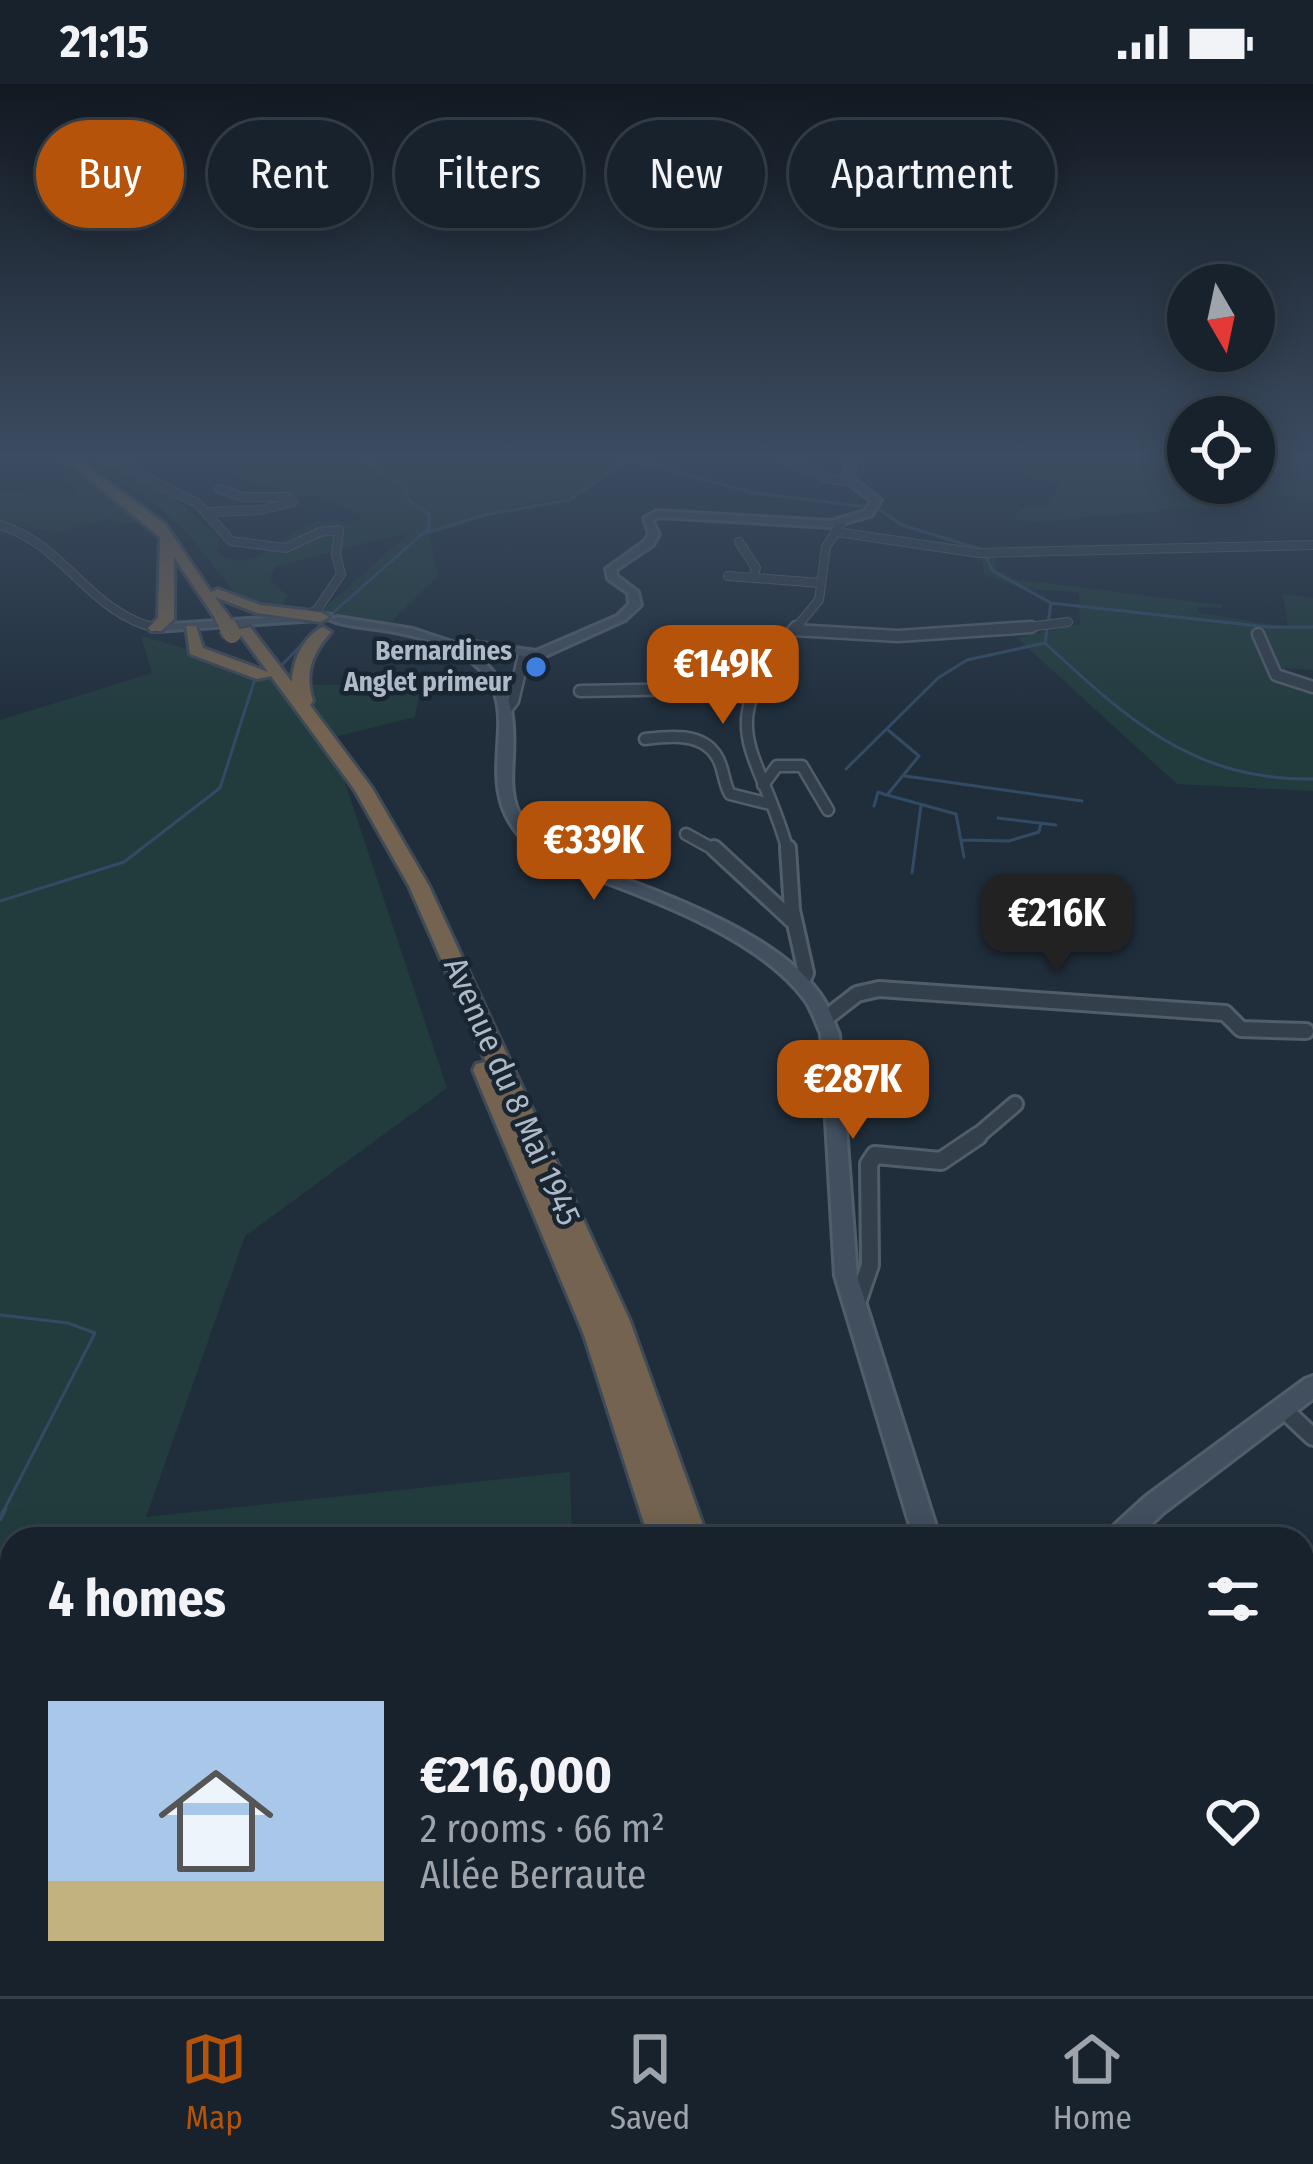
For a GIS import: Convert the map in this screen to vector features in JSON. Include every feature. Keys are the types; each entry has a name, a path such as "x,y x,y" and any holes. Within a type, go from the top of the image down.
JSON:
{"highway":[{"path":"167,548 172,626 196,651 271,678"},
{"path":"176,548 271,678"},
{"path":"185,548 218,593 233,625"},
{"path":"218,593 242,605 319,623 298,673 310,715"},
{"name":"Avenue du 8 Mai 1945","path":"271,678 310,715 394,838 615,1321 687,1527"},
{"name":"Avenue du 8 Mai 1945","path":"271,678 350,790 410,900 582,1293 662,1527"}],"street":[{"path":"43,548 119,620 172,626 362,624 451,645 524,655 577,640 621,618 635,604 633,592 612,578 611,569 642,548"},
{"path":"319,623 316,610 341,574 337,548"},
{"path":"744,548 756,568 753,578"},
{"path":"802,981 806,966 795,923 788,848 745,724 749,698 819,600 826,548"},
{"path":"953,548 979,553 1178,548"},
{"path":"728,576 820,583"},
{"path":"794,630 898,638 996,634 1068,622"},
{"path":"1258,634 1276,675 1313,687"},
{"path":"451,645 481,662 498,682 506,710"},
{"path":"524,655 506,710 504,790 509,812 523,834 546,855 742,938 802,981 826,1018 846,1276 923,1527"},
{"path":"580,691 693,689 749,698"},
{"path":"645,739 698,738 711,747 734,797 770,804"},
{"path":"763,785 777,766 802,766 828,810"},
{"path":"686,834 709,844 795,923"},
{"path":"826,1018 857,994 879,989 1225,1013 1240,1029 1306,1031"},
{"path":"856,1310 870,1265 869,1164 874,1155 941,1161 954,1156 1015,1104"},
{"path":"1131,1527 1313,1386"},
{"path":"1281,1407 1313,1437"}],"green space":[{"path":"199,548 217,548 216,552 231,559 244,560 271,548 346,548 276,566 269,580 288,596 281,608 241,600"},
{"path":"392,548 432,548 438,576 391,622 320,612"},
{"path":"981,554 995,554 996,569 1014,579 1221,605 1198,607 1198,613 1288,627 1283,594 1313,598 1313,670 1285,668 1298,691 1313,694 1313,791 1177,784 1017,638 1080,624 1079,592 1026,589 984,574"},
{"path":"141,636 316,685 421,684 415,717 330,738 447,1088 245,1236 146,1517 570,1472 572,1527 0,1527 0,720 152,673"}],"waterway":[{"path":"280,667 406,548"},
{"path":"977,548 983,550"},
{"path":"986,557 993,571 1051,603"},
{"path":"1045,643 1051,603"},
{"path":"1051,603 1268,627 1313,627"},
{"path":"846,769 938,678 967,660 1045,643"},
{"path":"1045,643 1134,720 1198,757 1271,777 1313,779"},
{"path":"0,901 124,862 220,788 254,682"},
{"path":"888,730 919,756 887,795 956,814 964,857"},
{"path":"905,776 1082,801"},
{"path":"874,806 878,792 886,795"},
{"path":"912,873 921,805"},
{"path":"998,818 1041,823"},
{"path":"962,840 1009,841 1039,832 1041,823"},
{"path":"1041,823 1056,825"},
{"path":"0,1315 68,1323 95,1333 3,1512"},
{"path":"0,1519 5,1509"}],"place":[{"name":"Bernardines Anglet primeur","path":"536,667"}]}
